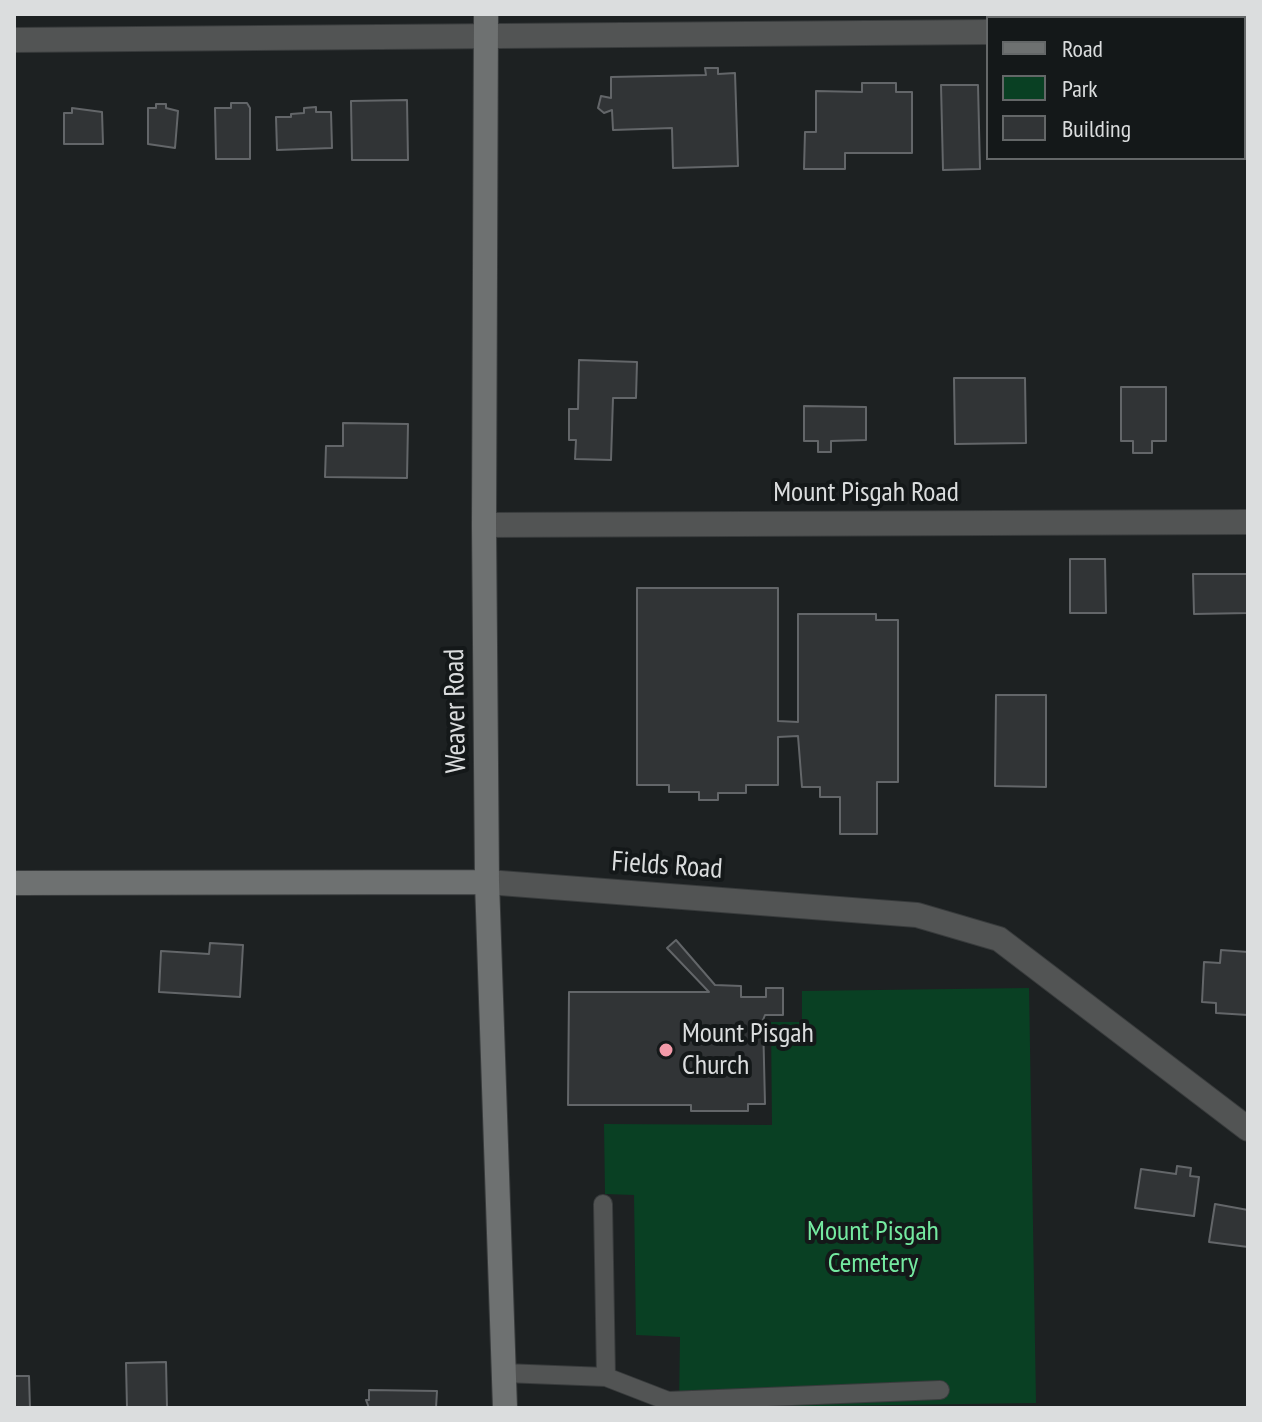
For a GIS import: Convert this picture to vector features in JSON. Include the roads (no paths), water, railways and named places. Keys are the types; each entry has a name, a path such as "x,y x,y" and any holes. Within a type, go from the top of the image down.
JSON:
{"main road":[{"name":"Weaver Road","path":"486,24 484,525 487,882 505,1408"},
{"name":"Fields Road","path":"14,883 487,882"}],"street":[{"path":"14,40 486,24 986,32"},
{"name":"Mount Pisgah Road","path":"484,525 1248,522"},
{"name":"Fields Road","path":"487,882 917,915 999,939 1248,1129"}],"lane":[{"path":"603,1204 606,1377"},
{"path":"504,1373 606,1377 668,1401 940,1390"}],"place":[{"name":"Mount Pisgah Church","path":"666,1050"}],"park label":[{"name":"Mount Pisgah Cemetery","path":"873,1248"}]}
